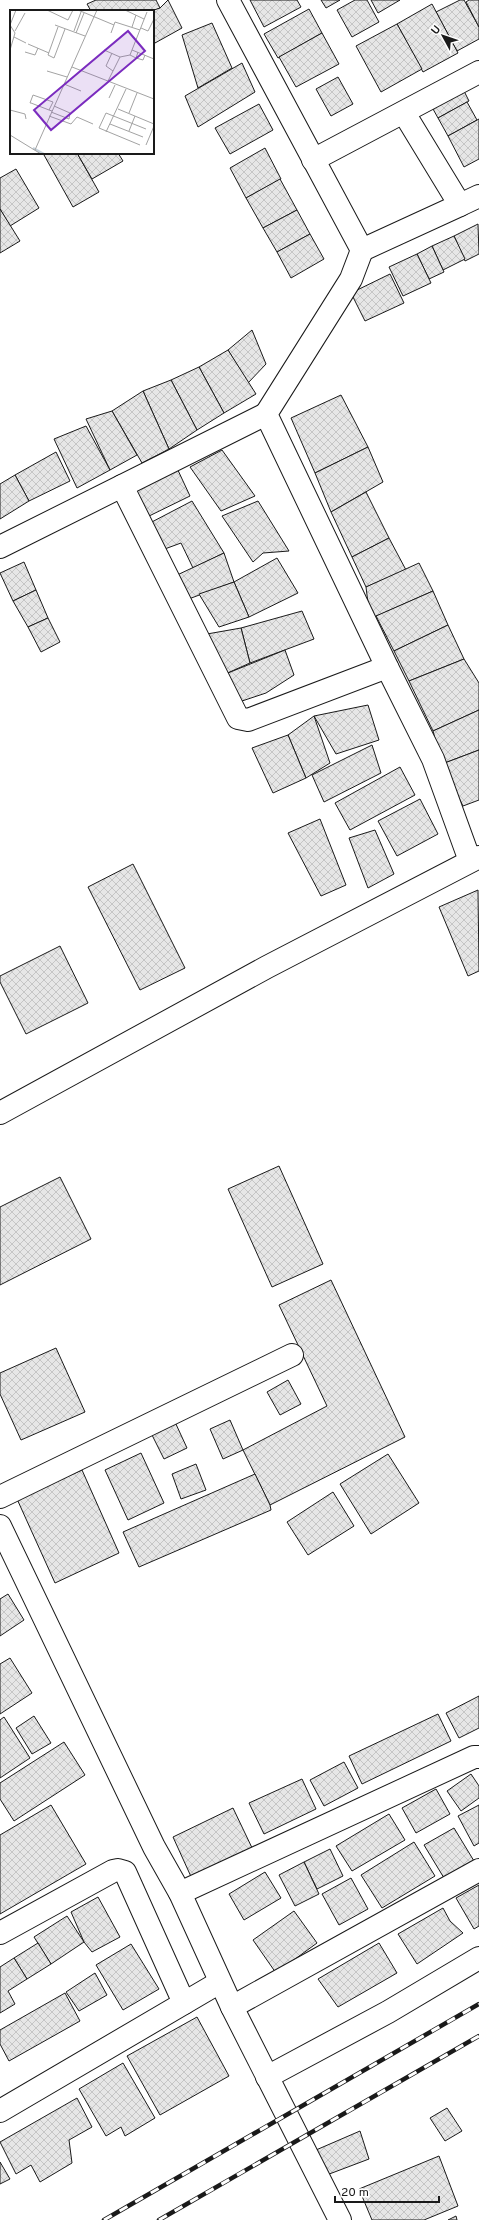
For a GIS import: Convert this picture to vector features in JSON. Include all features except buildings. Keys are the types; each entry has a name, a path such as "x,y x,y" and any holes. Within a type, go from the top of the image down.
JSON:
{"street":[{"path":"228,0 362,250"},
{"path":"313,160 479,72"},
{"path":"0,547 266,414 351,279 362,250 469,201 404,113"},
{"path":"0,1113 267,967 474,859 433,759 387,667 266,414"},
{"path":"122,486 238,718 248,720 387,667"},
{"path":"0,1497 292,1355"},
{"path":"0,1526 154,1848 180,1893 232,2007 340,2220"},
{"path":"180,1893 474,1757 479,1757"},
{"path":"0,1933 113,1871 118,1870 125,1872 184,2003"},
{"path":"232,2007 479,1870"},
{"path":"267,2077 388,2012 479,1958"},
{"path":"0,2111 220,1982"}],"railway":[{"path":"104,2220 479,2004"},
{"path":"159,2220 479,2036"}]}
